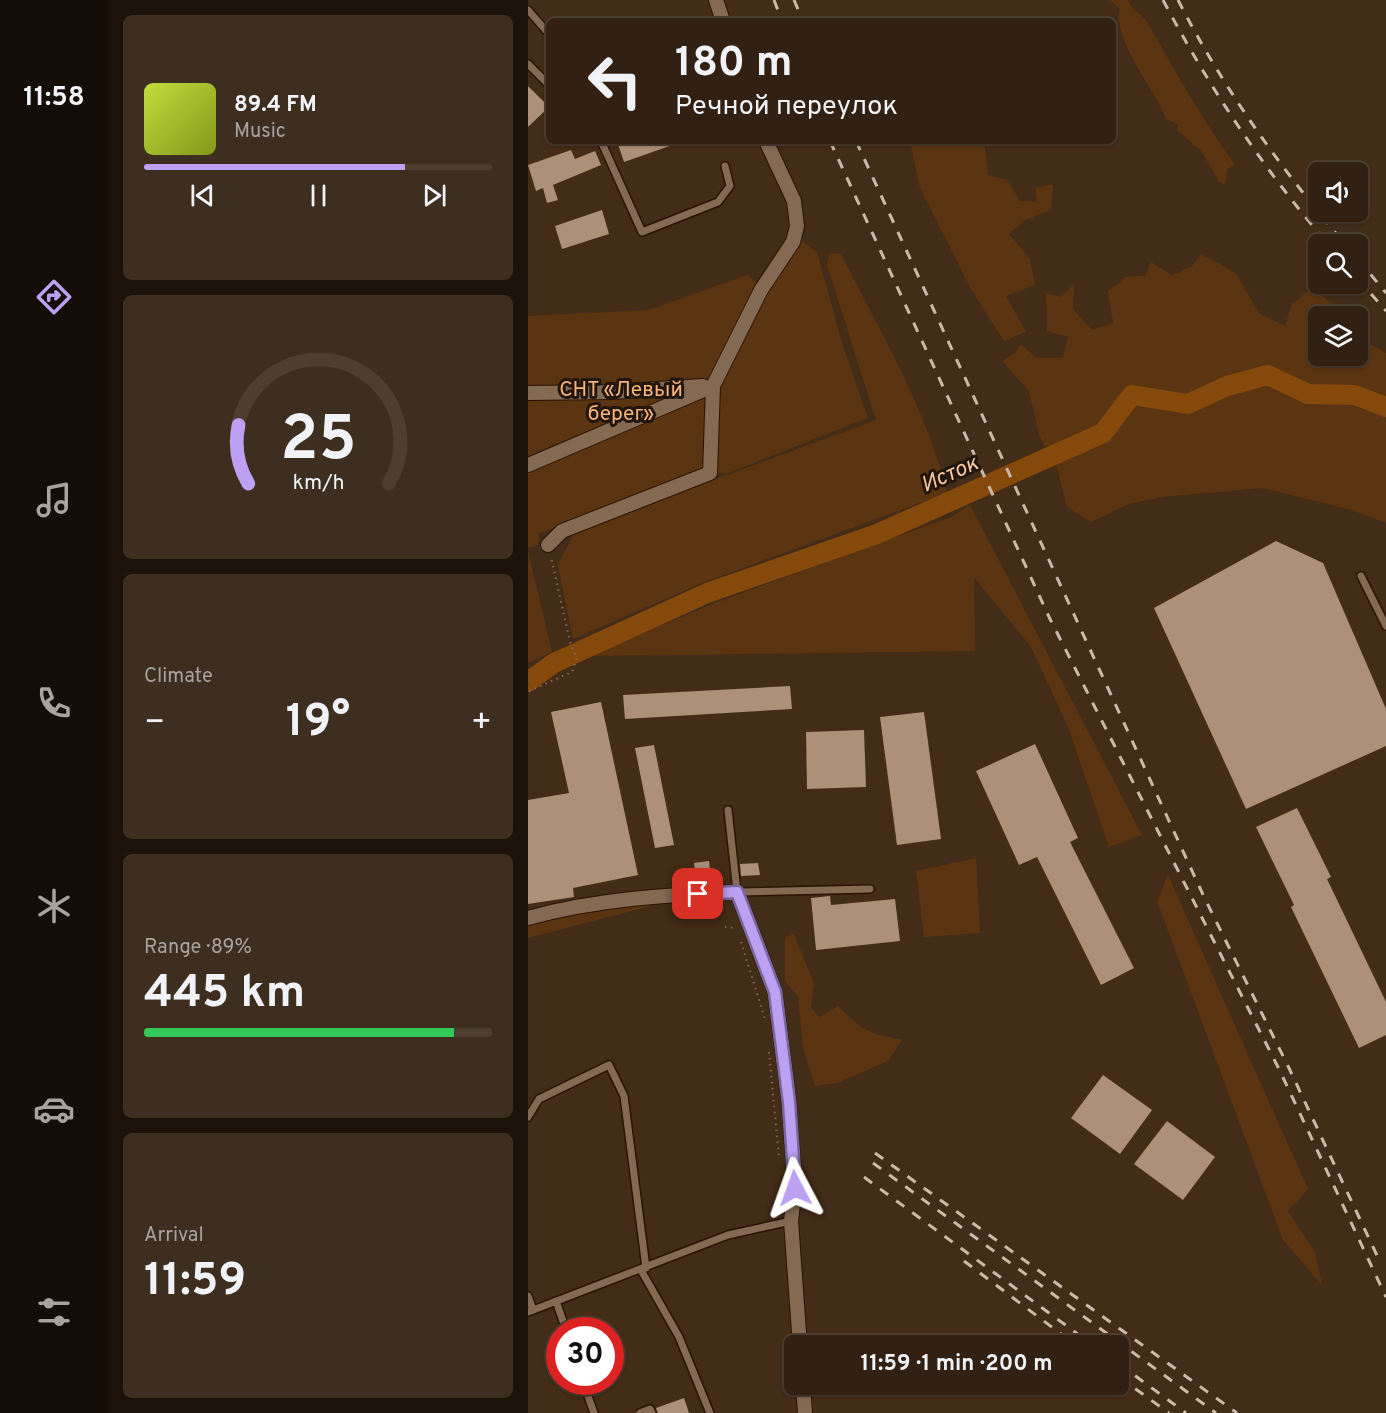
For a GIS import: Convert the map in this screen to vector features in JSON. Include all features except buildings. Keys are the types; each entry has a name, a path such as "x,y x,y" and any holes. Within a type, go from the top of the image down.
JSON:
{"street":[{"path":"716,0 722,18"},
{"path":"548,545 562,531 710,473 713,386 761,290 793,242 797,226 794,201 767,144"},
{"path":"528,393 612,392 713,386"},
{"path":"528,465 713,386"},
{"path":"528,918 574,906 663,895 737,892 775,992 789,1102 795,1188 791,1221 799,1335"},
{"path":"804,1395 805,1413"}],"lane":[{"path":"528,10 546,31"},
{"path":"528,64 546,82"},
{"path":"602,144 642,232 718,202 730,186 725,166"},
{"path":"1361,576 1386,626"},
{"path":"728,810 737,892 870,889"},
{"path":"528,1117 539,1099 609,1065 624,1096 643,1269 679,1337 710,1413"},
{"path":"528,1296 531,1311 728,1235 791,1221"},
{"path":"556,1301 562,1317"},
{"path":"588,1395 594,1413"},
{"path":"640,1413 650,1409 652,1413"}],"path":[{"path":"529,691 572,672 577,657 571,646 548,545"},
{"path":"725,927 736,926 766,1024"},
{"path":"769,1048 780,1164"}],"green space":[{"path":"1110,0 1128,0 1149,25 1201,114 1235,165 1227,169 1225,185 1219,182 1202,152 1177,130 1178,124 1166,119 1128,50 1119,22 1120,9"},
{"path":"911,144 984,144 988,175 1007,180 1020,201 1037,202 1035,188 1053,184 1051,210 1025,220 1009,234 1030,259 1035,285 1006,296 1026,332 1004,341 972,291 920,188"},
{"name":"СНТ «Левый берег»","path":"800,240 817,252 843,346 868,418 726,474 699,469 539,534 538,545 528,548 528,316 648,310 748,275 764,291"},
{"path":"830,253 841,254 901,371 928,432 947,493 702,583 573,639 558,565 575,531 876,420 827,265"},
{"path":"1201,254 1236,273 1259,313 1285,326 1292,304 1308,291 1308,294 1321,294 1334,306 1308,306 1308,366 1368,366 1368,343 1386,353 1386,523 1352,510 1263,488 1161,497 1129,504 1091,522 1067,507 1057,468 1039,435 1029,391 1002,361 1014,354 1021,344 1036,358 1063,358 1068,337 1047,331 1046,293 1061,297 1074,284 1073,309 1092,330 1113,323 1108,291 1126,277 1145,276 1151,262 1172,275 1191,267"},
{"path":"970,505 1142,835 1109,847 1068,727 1031,647 974,577 975,651 588,656 717,602 951,517"},
{"path":"528,551 552,652 528,663"},
{"path":"976,858 980,933 924,937 916,871"},
{"path":"1168,875 1308,1189 1288,1211 1315,1252 1322,1285 1283,1240 1157,901"},
{"path":"662,903 528,938 528,918 574,906"},
{"path":"794,934 814,983 811,1007 819,1017 838,1006 853,1021 867,1030 902,1040 888,1061 838,1083 815,1086 803,1048 798,997 785,981 785,937"}],"waterway":[{"name":"Исток","path":"528,682 554,663 707,593 877,534 1103,433 1132,395 1188,404 1227,386 1268,375 1308,394 1355,395 1386,407"}],"railway":[{"path":"774,0 781,18"},
{"path":"794,0 802,18"},
{"path":"1163,0 1199,64 1239,127 1319,234"},
{"path":"1178,0 1214,65 1254,127 1298,187 1337,234"},
{"path":"831,144 1050,619 1280,1071 1386,1297"},
{"path":"857,144 1205,899 1288,1066 1381,1264"},
{"path":"1368,271 1386,293"},
{"path":"1368,290 1386,311"},
{"path":"875,1153 1237,1413"},
{"path":"873,1163 1216,1413"},
{"path":"864,1177 1079,1335"},
{"path":"964,1261 1062,1335"},
{"path":"1129,1371 1186,1413"},
{"path":"1129,1384 1169,1413"}],"route":[{"path":"698,894 737,892 775,992 789,1102 795,1188"}]}
